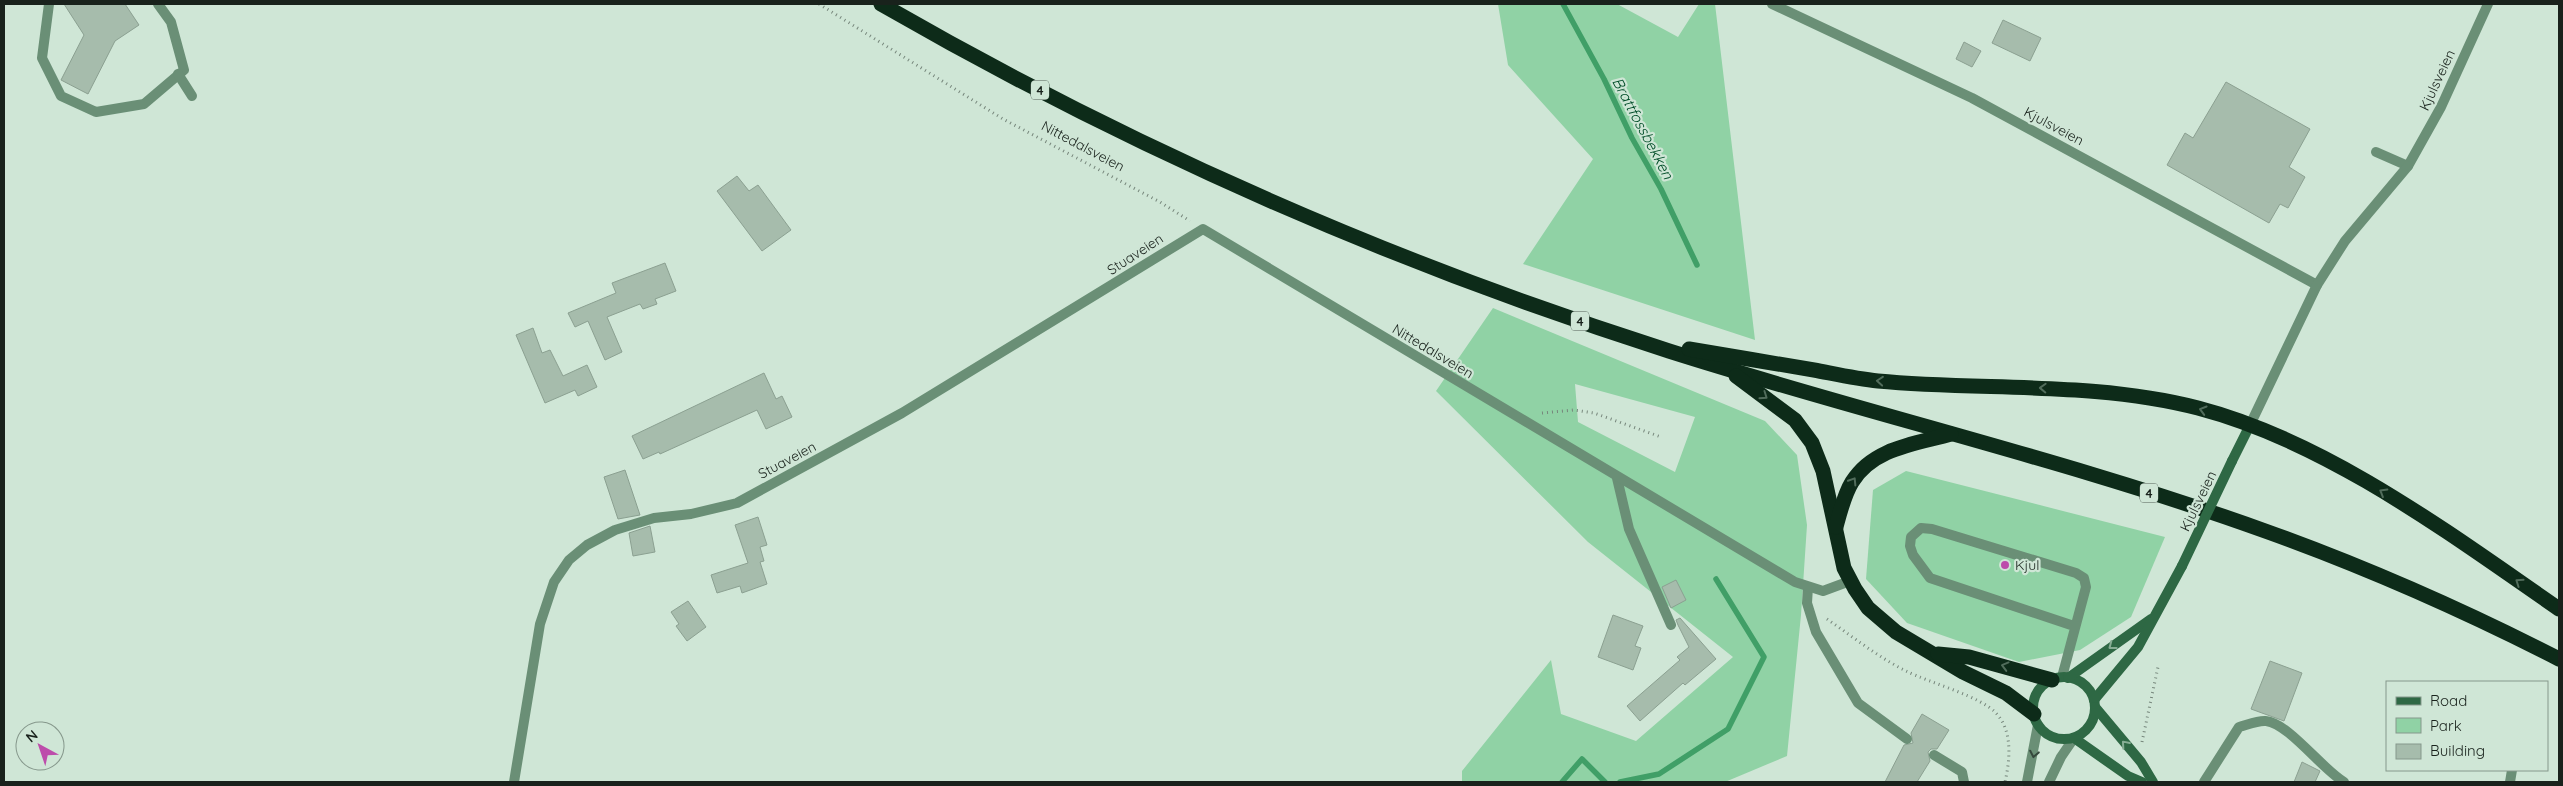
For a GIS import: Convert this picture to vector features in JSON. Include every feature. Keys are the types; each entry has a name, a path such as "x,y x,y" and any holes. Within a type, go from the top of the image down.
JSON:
{"highway":[{"name":"4","path":"881,4 1025,83 1155,148 1266,198 1465,280 1638,341 1724,368 2194,506 2277,535 2442,602 2559,659"},
{"name":"4","path":"1638,341 1876,381 2050,388 2142,398 2198,408 2250,424 2374,486 2450,534 2559,609"},
{"name":"4","path":"1724,368 1778,406 1795,420 1809,438 1818,457 1836,527 1840,557 1860,599 1881,621 1906,639 1936,654 1963,672 2006,693 2036,720"},
{"name":"4","path":"1836,527 1851,484 1869,462 1895,449 1951,434"},
{"name":"4","path":"1936,654 1969,657 2061,678"}],"main road":[{"name":"Kjulsveien","path":"2095,704 2138,647 2152,618 2182,566 2250,424"},
{"name":"Kjulsveien","path":"2061,678 2152,618"},
{"path":"2095,704 2092,722 2081,734 2074,738 2061,739 2052,737 2036,720 2037,694 2061,678 2082,682 2095,704 2141,762 2153,782"},
{"path":"2074,738 2128,776 2142,782"}],"street":[{"path":"49,4 42,58 61,96 96,112 144,104 184,70 171,22 158,4"},
{"name":"Kjulsveien","path":"1772,4 1972,98 2317,285"},
{"name":"Kjulsveien","path":"2250,424 2317,285 2345,241 2408,166 2441,107 2488,4"},
{"path":"178,74 192,96"},
{"path":"2376,152 2408,166"},
{"name":"Nittedalsveien","path":"1203,229 1233,245 1617,478 1808,588"},
{"name":"Stuaveien","path":"514,782 540,624 554,582 569,560 586,545 615,530 654,518 692,514 737,503 902,413 1203,229"},
{"path":"1617,478 1629,529 1670,625"},
{"path":"2061,678 2086,587 2084,578 2076,573 1932,529 1921,528 1911,537 1910,546 1913,554 1930,578 2074,626"},
{"path":"1850,581 1823,591 1808,588 1807,603 1816,632 1858,703 1908,739"},
{"path":"2027,782 2036,720"},
{"path":"2204,782 2239,727 2266,721 2286,730 2330,774 2344,782"},
{"path":"2048,782 2060,757 2074,738"},
{"path":"1934,755 1962,772 1964,782"}],"path":[{"name":"Nittedalsveien","path":"819,4 1003,119 1160,202 1203,229"},
{"path":"1514,416 1574,410 1587,412 1661,437"},
{"path":"1807,603 1887,660 1926,680 1990,707 1997,714 2007,732 2005,782"},
{"path":"2140,748 2145,736 2158,667"}],"green space":[{"path":"1498,4 1617,4 1678,37 1699,4 1715,4 1755,340 1523,264 1593,159 1508,65"},
{"path":"1493,308 1765,421 1797,455 1807,525 1801,615 1787,756 1725,782 1462,782 1462,771 1551,660 1561,714 1636,741 1733,657 1588,542 1436,391","holes":["1575,384 1695,417 1675,472 1578,422"]},
{"path":"1906,471 2165,537 2131,617 2080,650 2019,662 1907,623 1866,579 1873,490"}],"building":[{"path":"64,4 125,4 139,25 115,41 88,94 61,80 84,35"},
{"path":"2003,20 2041,38 2030,61 1992,43"},
{"path":"1964,42 1981,51 1972,67 1956,59"},
{"path":"2226,82 2310,129 2289,167 2305,177 2288,208 2280,204 2269,223 2167,165 2185,133 2193,138"},
{"path":"737,176 749,191 758,185 791,230 762,251 717,191"},
{"path":"665,263 676,291 655,299 657,304 643,309 640,304 607,317 622,352 605,360 588,321 575,327 568,313 616,293 612,283"},
{"path":"533,328 542,353 550,350 563,376 587,365 597,387 578,396 575,390 545,403 516,335"},
{"path":"764,373 776,399 782,396 792,417 766,429 757,410 660,454 659,452 643,459 632,436"},
{"path":"625,470 640,515 618,519 604,477"},
{"path":"758,517 767,545 760,547 764,561 760,562 767,584 742,593 740,586 717,593 711,575 748,563 735,525"},
{"path":"650,526 655,552 633,556 629,533"},
{"path":"1676,580 1686,600 1671,608 1662,587"},
{"path":"688,601 706,627 687,641 676,626 679,624 671,612"},
{"path":"1613,615 1643,626 1635,646 1641,648 1633,670 1598,657"},
{"path":"1680,618 1716,659 1685,685 1683,683 1640,721 1627,706 1680,660 1677,657 1689,647 1676,620"},
{"path":"2270,661 2302,673 2284,721 2251,709"},
{"path":"1922,714 1949,730 1937,749 1931,749 1928,752 1930,761 1917,782 1885,782 1904,745 1913,743 1911,733"},
{"path":"2302,762 2320,771 2315,782 2294,782"}],"waterway":[{"name":"Brattfossbekken","path":"1563,4 1604,79 1632,138 1661,189 1697,265"},
{"name":"Brattfossbekken","path":"1620,782 1659,774 1728,729 1764,657 1716,579"},
{"name":"Brattfossbekken","path":"1562,782 1582,759 1605,782"}],"place":[{"name":"Kjul","path":"2005,565"}]}
